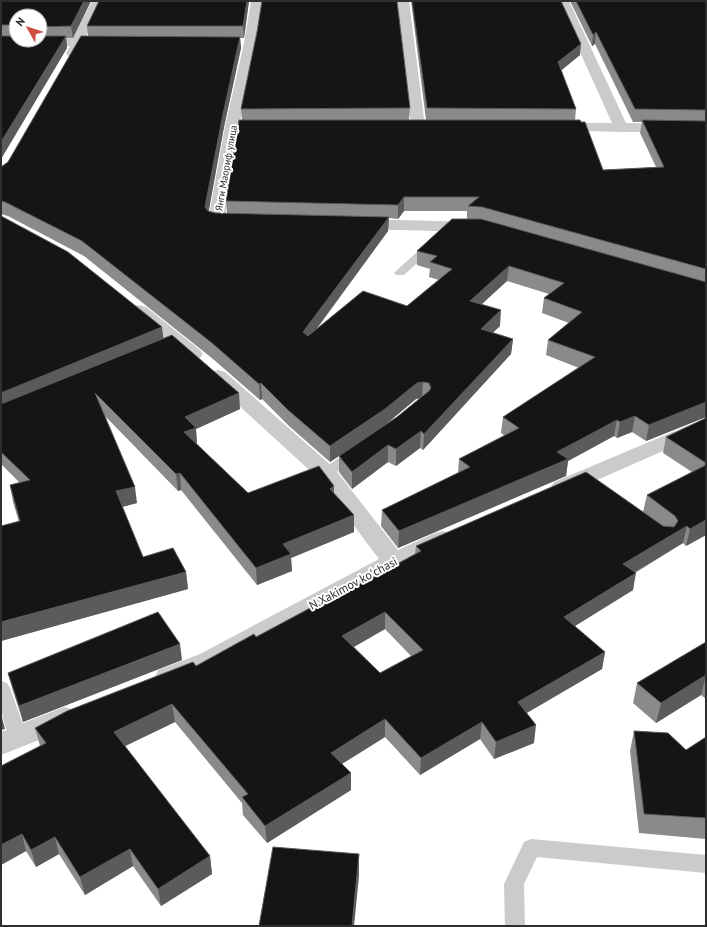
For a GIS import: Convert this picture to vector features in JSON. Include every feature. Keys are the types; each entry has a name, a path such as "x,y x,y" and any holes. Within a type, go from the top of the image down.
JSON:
{"street":[{"path":"66,62 78,42 98,1"},
{"name":"Янги Маориф улица","path":"255,222 216,222 240,127 242,43 257,1"},
{"path":"403,1 424,126 403,126"},
{"path":"563,1 621,128"},
{"path":"1,42 117,42"},
{"path":"543,127 706,128"},
{"path":"341,224 481,227 489,229"},
{"path":"125,300 172,345 326,473 394,561"},
{"path":"542,496 591,482 706,424"},
{"name":"N.Xakimov koʻchasi","path":"150,684 209,660 394,561 465,530"},
{"path":"10,740 84,710"}],"lane":[{"path":"400,273 438,238 442,226"},
{"path":"326,473 365,447"},
{"path":"1,688 10,740"},
{"path":"515,926 514,884 531,848 706,864"}],"building":[{"path":"1,1 84,1 71,26 48,27 48,8 8,8 8,25 1,25"},
{"path":"99,1 247,1 243,26 87,26"},
{"path":"262,1 397,1 410,108 241,109"},
{"path":"412,1 561,1 581,44 558,62 576,109 427,108"},
{"path":"576,1 706,1 706,110 635,109 596,32 593,35"},
{"path":"1,36 8,36 8,48 48,48 48,36 66,36 1,142"},
{"path":"81,36 240,37 205,207 208,211 215,213 389,217 303,332 308,336 363,291 407,306 452,269 430,262 437,256 417,251 452,219 481,219 706,282 706,402 649,425 635,416 620,422 617,420 557,452 568,459 399,531 382,510 470,467 459,459 519,428 503,417 595,357 548,340 582,312 544,298 564,283 509,266 470,301 501,310 481,329 513,339 424,434 421,431 396,449 388,445 352,472 339,456 397,417 429,391 431,388 429,383 417,383 385,409 330,446 288,410 261,383 259,384 212,343 82,241 1,201 1,167 8,162"},
{"path":"239,120 580,120 581,122 585,122 603,170 664,167 642,120 706,121 706,269 482,207 468,206 479,197 404,197 398,205 226,201"},
{"path":"1,216 68,252 162,327 1,393"},
{"path":"172,335 239,393 185,417 196,428 184,432 248,493 319,466 334,486 330,489 354,515 283,544 291,554 256,568 180,473 176,474 95,393 135,487 116,491 143,557 173,548 186,572 1,622 1,526 20,521 10,485 30,480 1,452 1,404"},
{"path":"706,418 706,463 666,437"},
{"path":"706,465 706,520 690,529 687,526 623,564 636,573 564,617 605,652 518,702 536,725 496,742 482,722 421,758 385,719 331,753 351,773 265,826 242,797 248,794 172,704 114,732 210,856 158,889 130,849 80,877 55,837 31,850 22,834 1,845 1,766 46,743 35,728 67,711 193,662 196,666 254,634 256,637 312,607 314,609 421,551 416,546 586,472 663,526 674,527 678,521 675,516 647,495","holes":["385,612 423,650 380,673 342,636"]},
{"path":"158,612 180,644 19,706 8,673"},
{"path":"706,642 706,675 661,703 637,683"},
{"path":"634,731 668,733 686,750 706,737 706,818 644,814"},
{"path":"273,847 359,854 352,926 259,926"}]}
